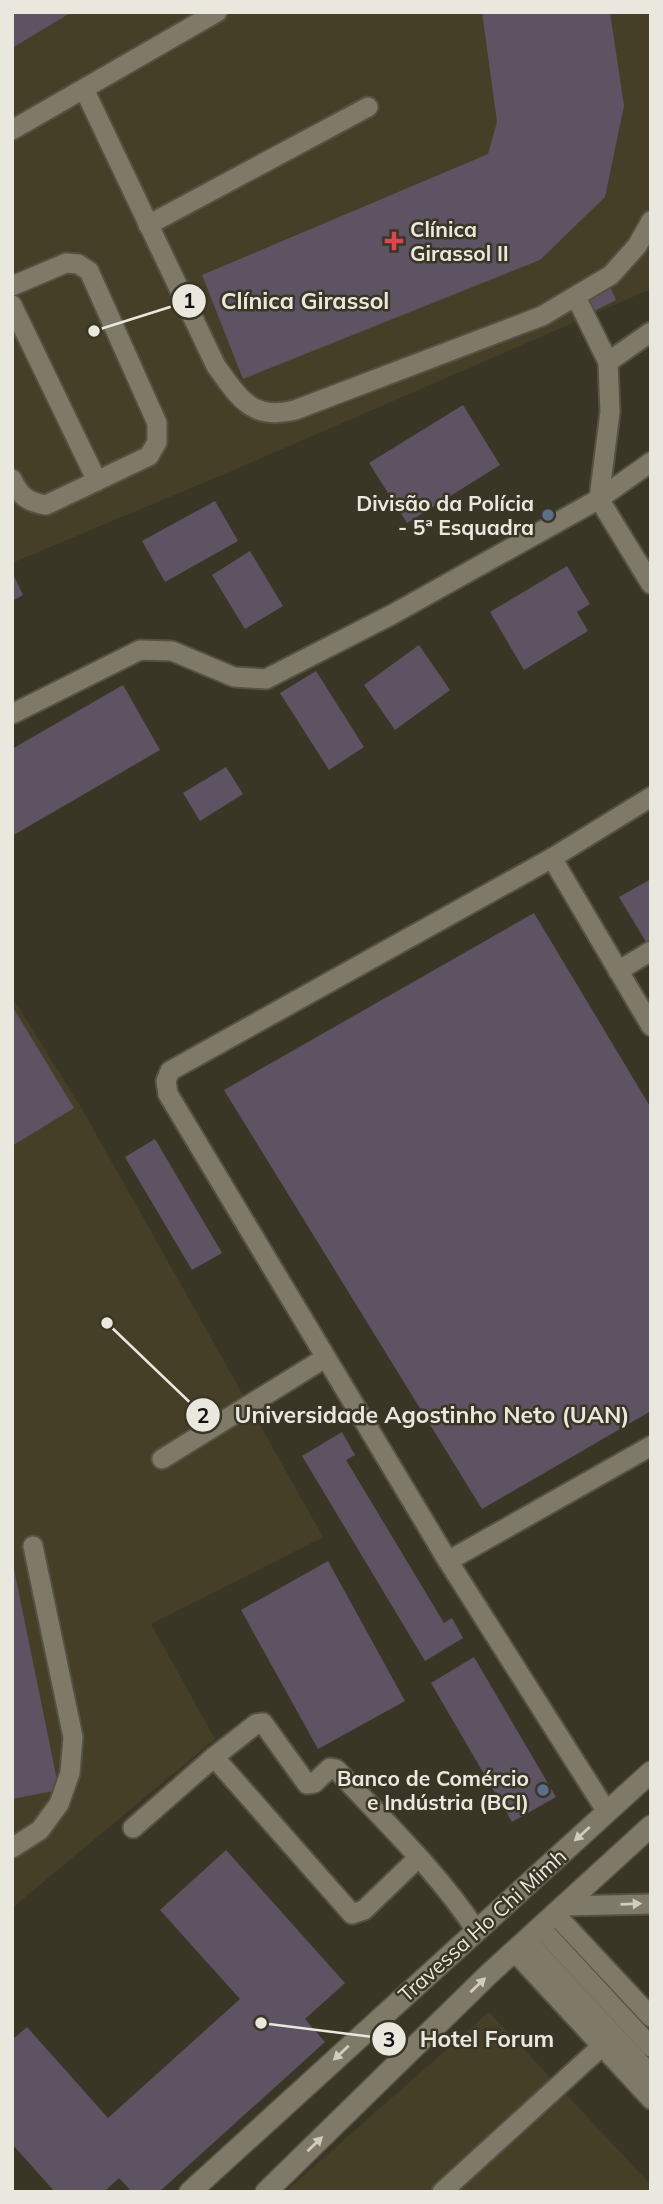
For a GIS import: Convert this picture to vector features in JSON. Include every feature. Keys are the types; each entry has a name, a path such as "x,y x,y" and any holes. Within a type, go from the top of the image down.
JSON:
{"street":[{"name":"Travessa Ho Chi Mimh","path":"190,2192 651,1772"},
{"name":"Travessa Ho Chi Mimh","path":"266,2192 539,1928 651,1826"}],"lane":[{"path":"12,130 217,12"},
{"path":"83,89 216,366 246,403 261,413 279,414 323,400 542,316 611,275 637,246 651,221"},
{"path":"148,225 368,107"},
{"path":"12,286 66,263 78,264 89,271 157,423 157,442 149,456 46,505 31,503 19,494 12,479"},
{"path":"576,297 608,362 610,412 599,499 651,584"},
{"path":"12,305 97,481"},
{"path":"608,362 651,332"},
{"path":"12,714 140,650 172,651 234,677 266,678 393,614 599,499 651,462"},
{"path":"607,1812 448,1561 325,1358 168,1094 166,1081 170,1071 552,858 651,797"},
{"path":"552,858 651,1026"},
{"path":"618,971 651,951"},
{"path":"162,1459 325,1358"},
{"path":"448,1561 651,1446"},
{"path":"12,1848 40,1830 59,1804 70,1773 73,1737 33,1546"},
{"path":"133,1828 256,1724 263,1723 307,1784 314,1783 330,1768 336,1769 418,1858 476,1930"},
{"path":"214,1758 352,1914 364,1910 418,1858"},
{"path":"539,1928 651,1904"},
{"path":"539,1928 651,2017"},
{"path":"539,1928 602,2046 651,2099"},
{"path":"539,1928 651,2047"},
{"path":"539,1928 651,2075"},
{"path":"442,2192 602,2046"}],"shaded area":[{"name":"Clínica Girassol II","path":"12,12 651,12 651,289 12,563"},
{"path":"12,997 82,1109 323,1537 151,1624 215,1739 12,1908"},
{"path":"489,2012 651,2185 651,2192 285,2192"}],"building":[{"path":"12,12 72,12 12,48"},
{"path":"482,12 610,12 624,106 605,197 540,260 243,379 202,275 488,154 497,122"},
{"path":"608,282 616,300 592,312 584,294"},
{"path":"463,405 500,465 407,523 369,463"},
{"path":"215,501 238,541 165,582 142,541"},
{"path":"250,551 283,606 245,629 212,575"},
{"path":"567,566 590,604 577,612 588,631 524,670 490,612"},
{"path":"12,572 23,595 12,601"},
{"path":"419,645 450,690 395,730 364,685"},
{"path":"316,671 364,747 329,770 280,693"},
{"path":"123,685 160,750 12,836 12,749"},
{"path":"226,767 243,794 200,821 183,793"},
{"path":"651,879 651,946 649,947 619,897"},
{"path":"534,913 651,1108 651,1411 482,1509 224,1090"},
{"path":"12,1006 74,1108 12,1146"},
{"path":"155,1139 222,1253 192,1270 125,1157"},
{"path":"342,1432 355,1455 346,1460 444,1623 452,1618 463,1638 425,1661 302,1456"},
{"path":"328,1561 405,1701 318,1749 241,1610"},
{"path":"12,1565 59,1790 12,1799"},
{"path":"474,1657 556,1797 512,1822 431,1683"},
{"path":"226,1850 345,1983 305,2019 325,2042 159,2192 132,2192 119,2178 104,2192 55,2192 12,2144 12,2040 27,2027 108,2118 240,1999 160,1910"}],"place":[{"name":"Clínica Girassol II","path":"394,241"},
{"name":"Clínica Girassol","path":"94,331"},
{"name":"Divisão da Polícia - 5ª Esquadra","path":"548,515"},
{"name":"Universidade Agostinho Neto (UAN)","path":"107,1323"},
{"name":"Banco de Comércio e Indústria (BCI)","path":"543,1790"},
{"name":"Hotel Forum","path":"261,2023"}]}
